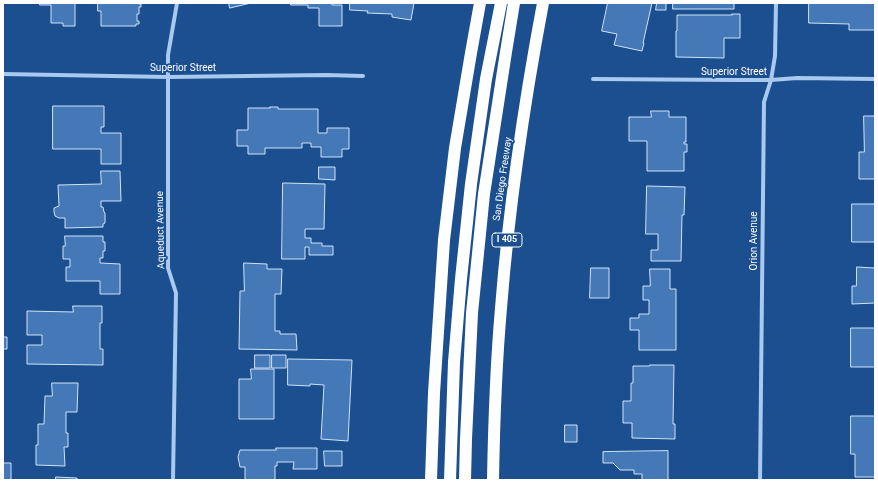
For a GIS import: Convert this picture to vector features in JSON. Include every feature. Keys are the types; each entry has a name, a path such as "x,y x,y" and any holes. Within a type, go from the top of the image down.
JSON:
{"highway":[{"path":"431,480 434,393 444,240 455,148 480,3"},
{"path":"450,480 454,362 469,200 486,79 501,3"},
{"path":"465,480 472,313 484,194 514,3"},
{"name":"San Diego Freeway","path":"492,480 500,309 525,111 543,3"}],"street":[{"name":"Aqueduct Avenue","path":"173,480 176,294 168,268 168,55 177,3"},
{"name":"Orion Avenue","path":"760,480 764,102 775,56 776,3"},
{"name":"Superior Street","path":"3,74 168,77 363,76"},
{"name":"Superior Street","path":"593,79 875,79"}],"building":[{"path":"40,3 75,3 75,26 63,26 63,23 51,23 51,5 40,5"},
{"path":"98,3 141,4 141,7 139,7 139,14 137,14 137,21 139,21 139,24 136,24 136,26 101,26 101,11 98,11"},
{"path":"229,3 251,3 230,8"},
{"path":"291,3 332,3 332,5 342,5 342,26 319,26 319,8 308,8 308,5 291,5"},
{"path":"350,3 414,3 411,20 392,17 392,14 367,13 368,11 350,10"},
{"path":"608,3 652,3 642,51 614,45 617,34 602,31"},
{"path":"657,3 666,3 666,10 656,10"},
{"path":"673,3 734,3 734,9 673,9"},
{"path":"809,3 875,3 875,30 849,30 849,24 809,23"},
{"path":"740,14 740,38 724,38 724,58 676,57 677,15"},
{"path":"53,106 104,106 104,127 101,127 101,133 121,133 121,164 101,164 101,149 53,149"},
{"path":"278,107 278,109 318,109 318,133 327,133 327,128 349,128 349,149 342,149 342,157 321,157 321,147 311,147 311,143 302,143 302,148 265,148 265,154 248,154 248,146 237,146 237,130 248,130 248,108"},
{"path":"651,111 669,111 669,117 686,117 686,142 684,142 684,144 687,144 687,152 684,152 684,171 647,171 647,141 629,141 629,117 651,117"},
{"path":"864,116 875,116 875,179 859,179 859,152 864,152"},
{"path":"319,167 335,167 335,180 319,179"},
{"path":"101,171 120,171 121,201 101,201 101,207 103,207 105,213 105,223 103,224 103,227 65,228 65,218 55,216 54,212 54,208 59,206 58,185 101,184"},
{"path":"283,183 325,184 324,229 305,229 305,238 311,238 311,243 322,243 322,246 333,246 333,255 309,255 309,247 305,247 305,259 282,259"},
{"path":"647,186 685,187 684,215 682,215 681,261 651,261 651,250 658,250 658,234 646,234"},
{"path":"852,204 875,204 875,242 852,242"},
{"path":"65,236 103,236 105,251 103,251 103,258 100,258 100,263 120,264 120,294 100,294 100,281 66,281 66,267 70,267 70,259 63,259"},
{"path":"244,263 267,264 267,269 282,269 281,294 275,294 275,331 280,331 280,334 296,334 297,350 239,349 240,291 244,291"},
{"path":"857,267 875,268 875,303 852,304 852,286 856,286"},
{"path":"591,268 609,268 609,298 590,298"},
{"path":"650,269 670,269 670,289 676,289 676,350 639,350 639,330 630,330 630,318 639,318 639,314 649,314 649,300 643,300 643,286 650,286"},
{"path":"73,306 102,306 102,323 100,323 100,349 103,349 103,365 27,364 27,345 42,345 42,335 27,335 27,311 73,312"},
{"path":"851,328 875,328 875,367 851,367"},
{"path":"3,337 7,337 7,349 3,349"},
{"path":"255,355 270,355 270,368 255,368"},
{"path":"272,355 286,355 286,368 272,368"},
{"path":"288,359 352,360 348,441 321,439 324,385 288,385"},
{"path":"674,365 673,424 675,424 675,439 632,438 632,423 623,423 623,401 631,401 633,366"},
{"path":"251,369 274,369 274,419 239,419 239,379 251,379"},
{"path":"52,383 78,383 77,412 66,412 68,447 64,447 65,466 36,465 38,424 44,424 45,396 52,396"},
{"path":"851,416 875,416 875,477 855,477 855,454 851,454"},
{"path":"565,425 577,425 577,442 565,442"},
{"path":"276,448 317,448 317,469 293,469 294,462 277,462 277,466 275,466 275,480 245,480 245,467 240,467 238,457 240,450 276,450"},
{"path":"324,451 342,451 342,466 325,466"},
{"path":"668,451 668,480 642,480 642,474 634,474 634,470 620,470 613,463 603,463 603,452"},
{"path":"3,463 11,463 11,480 3,480"},
{"path":"56,477 77,478 77,480 56,480"}]}
